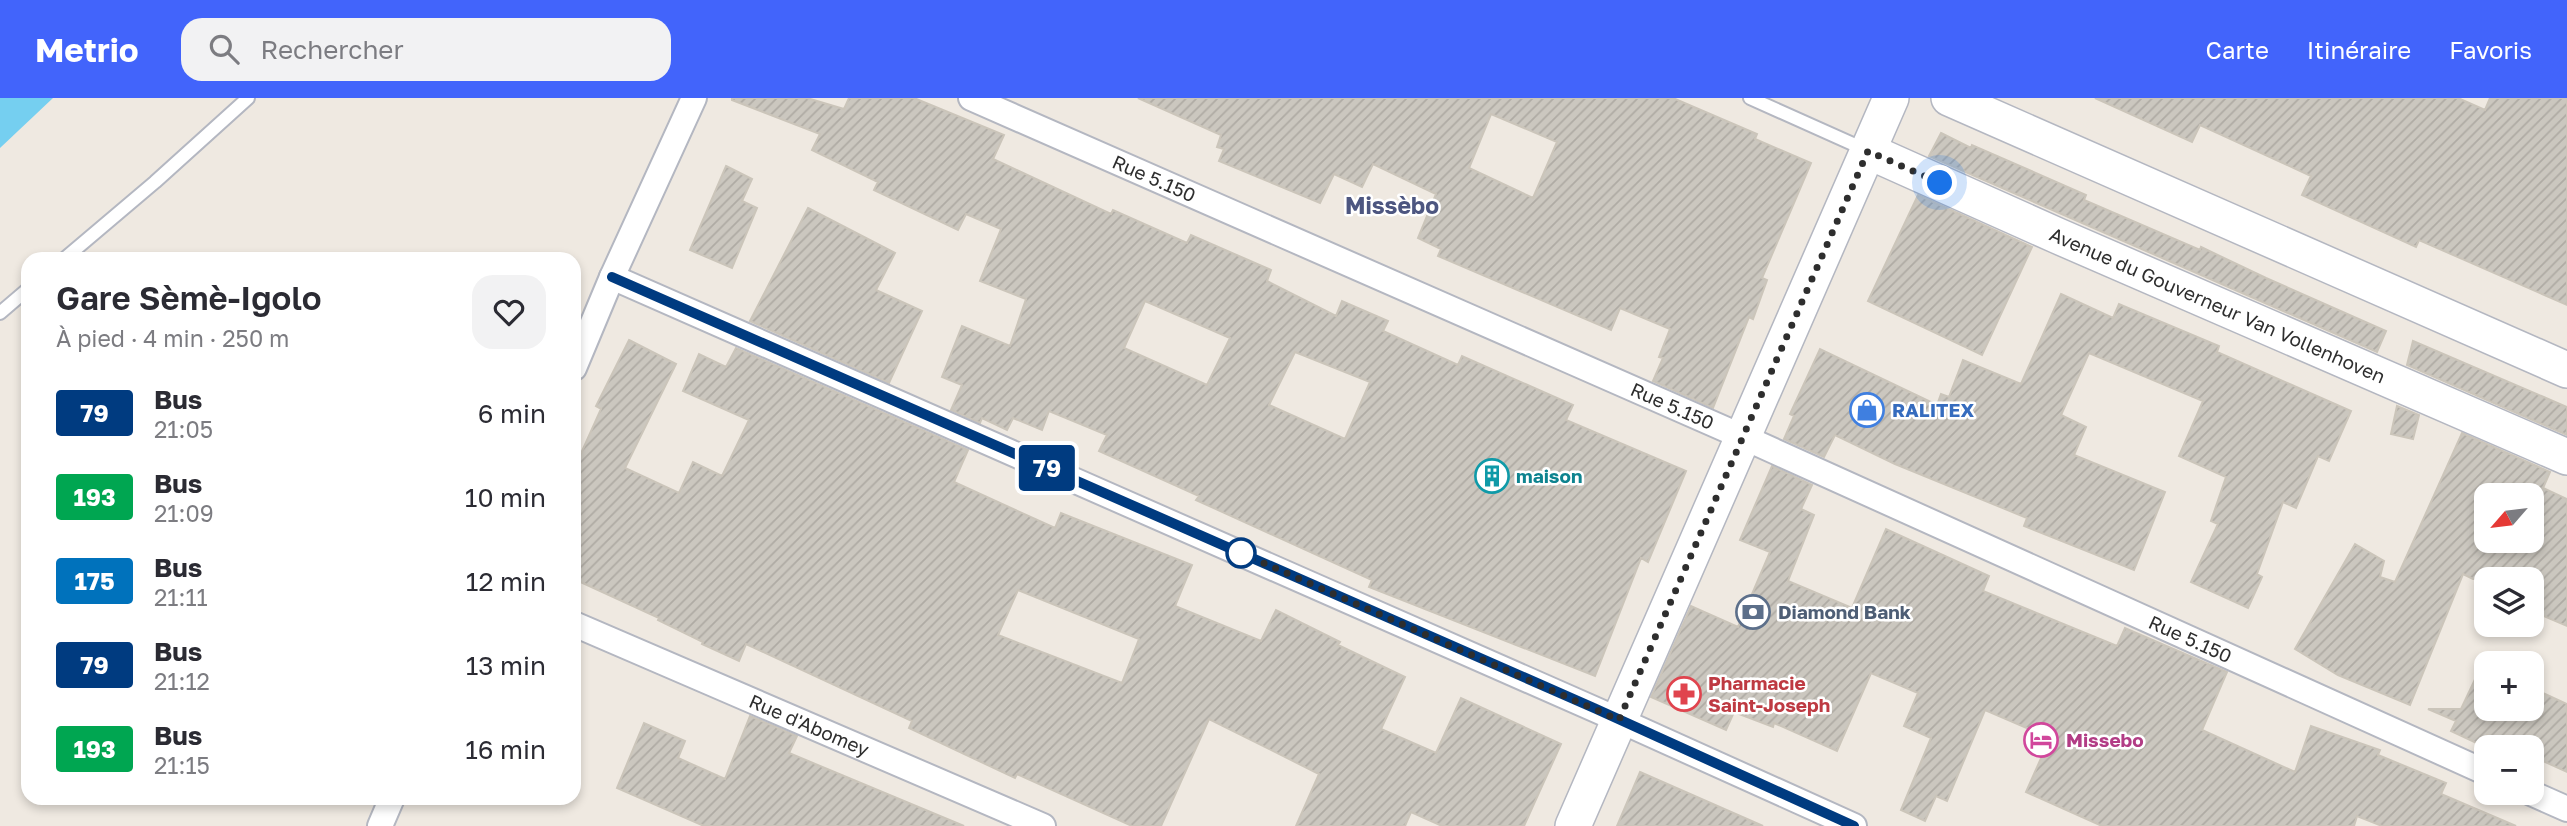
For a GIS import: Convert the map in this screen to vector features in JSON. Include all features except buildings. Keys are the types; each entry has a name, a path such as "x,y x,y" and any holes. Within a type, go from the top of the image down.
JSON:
{"main road":[{"path":"1573,826 1891,98"},
{"path":"1950,98 2567,370"},
{"name":"Avenue du Gouverneur Van Vollenhoven","path":"1868,151 2567,457"}],"street":[{"path":"581,351 694,98"},
{"name":"Rue 5.150","path":"971,98 1743,437 2474,767"},
{"path":"612,277 1854,826"},
{"name":"Rue d'Abomey","path":"581,627 1043,826"},
{"path":"2544,799 2567,809"},
{"path":"380,826 389,805"}],"lane":[{"path":"72,252 248,98"},
{"path":"1750,98 1868,151"},
{"path":"0,313 21,295"}],"water":[{"path":"0,98 53,98 0,148"}],"bus line":[{"name":"79","path":"612,277 1594,708 1854,826"}],"place":[{"name":"RALITEX","path":"1867,410"},
{"name":"maison","path":"1492,476"},
{"name":"Diamond Bank","path":"1753,612"},
{"name":"Pharmacie Saint-Joseph","path":"1684,694"},
{"name":"Missebo","path":"2041,740"}],"district":[{"name":"Missèbo","path":"1392,206"}],"route":[{"path":"1241,553 1619,720 1868,151 1940,183"}]}
